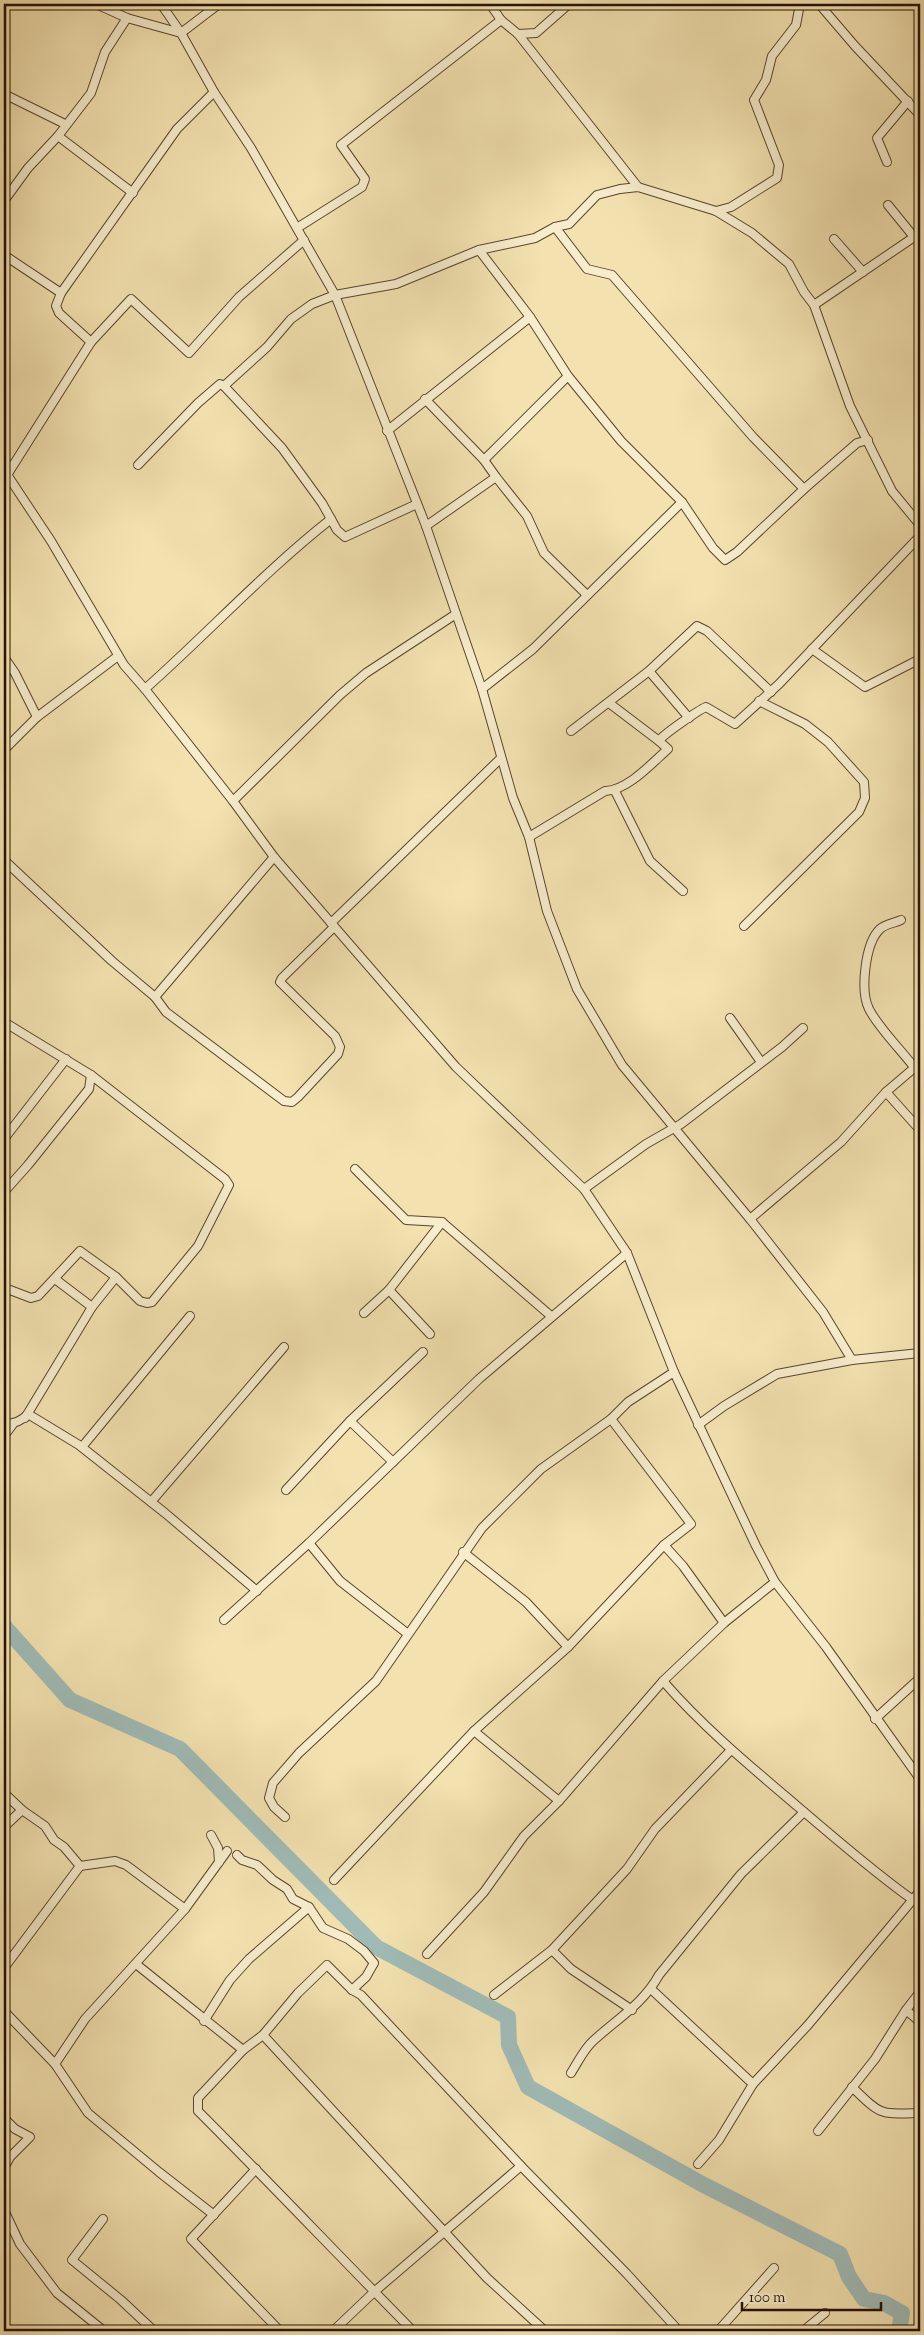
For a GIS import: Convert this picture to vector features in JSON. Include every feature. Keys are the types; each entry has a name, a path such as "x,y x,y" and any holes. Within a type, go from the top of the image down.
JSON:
{"street":[{"path":"96,4 127,18 181,33"},
{"path":"161,4 181,33 214,92 251,148 335,295 426,526 482,689 513,798 529,837 547,911 577,989 622,1065 672,1128 750,1219 823,1312 852,1360"},
{"path":"181,33 219,4"},
{"path":"490,4 501,20 518,34 638,187"},
{"path":"518,34 536,33 569,4"},
{"path":"716,211 731,207 777,178 779,165 754,100 766,80 772,56 796,25 800,4"},
{"path":"819,4 920,115"},
{"path":"4,200 28,168 58,136 65,124 91,93 106,52 127,18"},
{"path":"297,228 362,187 365,179 362,173 341,145 501,20"},
{"path":"91,342 59,314 56,306 61,293 134,193 177,129 214,92"},
{"path":"4,94 65,124"},
{"path":"887,162 878,138 908,100"},
{"path":"58,136 86,155 134,193"},
{"path":"224,386 267,347 291,319 312,304 335,295 396,284 479,250 535,238 554,227 569,224 597,195 638,187 716,211 752,233 789,264 814,305 850,406 892,491 920,525"},
{"path":"814,305 917,235 888,204"},
{"path":"554,227 587,269 612,275 753,437 804,489"},
{"path":"834,239 863,272"},
{"path":"304,240 239,298 189,353 131,299 91,342 6,473 51,541 118,656 274,856 456,1067 584,1189 627,1253 674,1372 698,1425 776,1582 826,1647 875,1719 920,1779"},
{"path":"479,250 530,317 568,376 621,441 682,502 712,548 725,560 737,552 804,489 857,443 868,440"},
{"path":"4,255 61,293"},
{"path":"387,431 530,317"},
{"path":"484,460 568,376"},
{"path":"138,464 198,403 220,384 282,448 322,503 337,530 345,537 417,504"},
{"path":"425,399 484,460 526,516 544,553 587,595"},
{"path":"426,526 496,477"},
{"path":"482,689 533,649 682,502"},
{"path":"145,689 196,644 296,547 331,519"},
{"path":"659,741 662,736 689,718 695,711 706,707 735,724 771,692 920,536"},
{"path":"233,801 340,695 366,673 456,614"},
{"path":"571,731 649,671 697,626 708,630 771,692"},
{"path":"812,649 865,687 920,659"},
{"path":"4,750 37,716 118,656"},
{"path":"4,657 15,673 37,716"},
{"path":"649,671 689,718"},
{"path":"744,926 859,812 865,798 864,782 828,742 805,724 759,701"},
{"path":"529,837 605,791 615,791 668,749 609,703"},
{"path":"4,860 112,961 155,997 166,1012 284,1101 292,1102 338,1054 340,1047 336,1036 280,982 282,978 501,758"},
{"path":"615,791 650,861 683,892"},
{"path":"155,997 274,856"},
{"path":"750,1219 840,1142 886,1092 917,1065 870,1011 865,999 865,972 872,939 881,928 901,920"},
{"path":"730,1018 761,1062"},
{"path":"4,1022 66,1058 91,1075 173,1136 225,1178 229,1185 198,1246 152,1302 146,1304 140,1301 116,1277 80,1251 56,1279 38,1296 31,1298 10,1290"},
{"path":"584,1189 646,1144 672,1128 761,1062 803,1028"},
{"path":"4,1139 66,1058"},
{"path":"4,1192 89,1089 91,1075"},
{"path":"886,1092 920,1130"},
{"path":"354,1169 406,1220 442,1222 551,1316"},
{"path":"364,1313 389,1290 442,1222"},
{"path":"224,1620 309,1543 479,1379 627,1253"},
{"path":"24,1418 92,1307 116,1277"},
{"path":"56,1279 92,1307"},
{"path":"389,1290 430,1334"},
{"path":"82,1447 190,1316"},
{"path":"151,1502 284,1347"},
{"path":"286,1490 350,1421 423,1352"},
{"path":"698,1425 732,1401 777,1374 852,1360 920,1352"},
{"path":"285,1817 269,1798 273,1783 310,1741 376,1680 463,1552 482,1528 541,1469 612,1419 628,1402 674,1372"},
{"path":"4,1436 13,1424 28,1414 82,1447 257,1591"},
{"path":"334,1880 474,1731 568,1647 664,1545 691,1524 612,1419"},
{"path":"350,1421 393,1462"},
{"path":"4,1424 13,1424"},
{"path":"309,1543 340,1581 408,1634"},
{"path":"664,1545 683,1566 724,1623"},
{"path":"463,1552 526,1602 568,1647"},
{"path":"427,1954 484,1892 524,1836 559,1802 663,1681 724,1623 776,1582"},
{"path":"875,1719 920,1678"},
{"path":"663,1681 683,1704 731,1750 878,1876 913,1900"},
{"path":"474,1731 559,1802"},
{"path":"494,1995 552,1950 627,1869 655,1829 731,1750"},
{"path":"4,1793 22,1810 45,1826 54,1840 64,1847 80,1866"},
{"path":"4,1827 22,1810"},
{"path":"571,2072 592,2042 632,2010 651,1989 659,1975 741,1874 804,1812"},
{"path":"211,1835 218,1848 219,1862"},
{"path":"55,2064 85,2019 185,1909 227,1851"},
{"path":"237,1855 242,1860 257,1865 273,1880 287,1889 294,1899 310,1907 323,1928 348,1939 364,1951 374,1963 366,1977 352,1990"},
{"path":"4,1968 80,1866 115,1861 126,1864 185,1909"},
{"path":"698,2164 719,2140 753,2084 808,2025 920,1891"},
{"path":"204,2021 230,1980 249,1959 310,1907"},
{"path":"552,1950 571,1969 632,2010"},
{"path":"136,1964 204,2021 243,2050"},
{"path":"413,2331 198,2111 198,2098 243,2050 263,2035 298,1993 327,1965 352,1990 361,1995 679,2331"},
{"path":"651,1989 753,2084"},
{"path":"818,2132 875,2059 906,2010 920,1992"},
{"path":"906,2010 920,2022"},
{"path":"4,2011 55,2064 88,2113 214,2215"},
{"path":"263,2035 487,2278 545,2331"},
{"path":"852,2087 874,2108 886,2114 920,2113"},
{"path":"4,2118 15,2128 30,2137 10,2157 4,2168"},
{"path":"333,2331 374,2292 521,2166"},
{"path":"256,2169 192,2239 280,2331"},
{"path":"4,2210 20,2244 56,2293 104,2331"},
{"path":"103,2219 72,2260 121,2300 154,2331"},
{"path":"718,2331 774,2268"},
{"path":"803,2331 824,2313"}],"waterway":[{"path":"4,1626 70,1700 180,1749 376,1947 508,2017 509,2045 528,2087 702,2184 840,2254 849,2277 864,2299 884,2303 902,2313 899,2331"}]}
